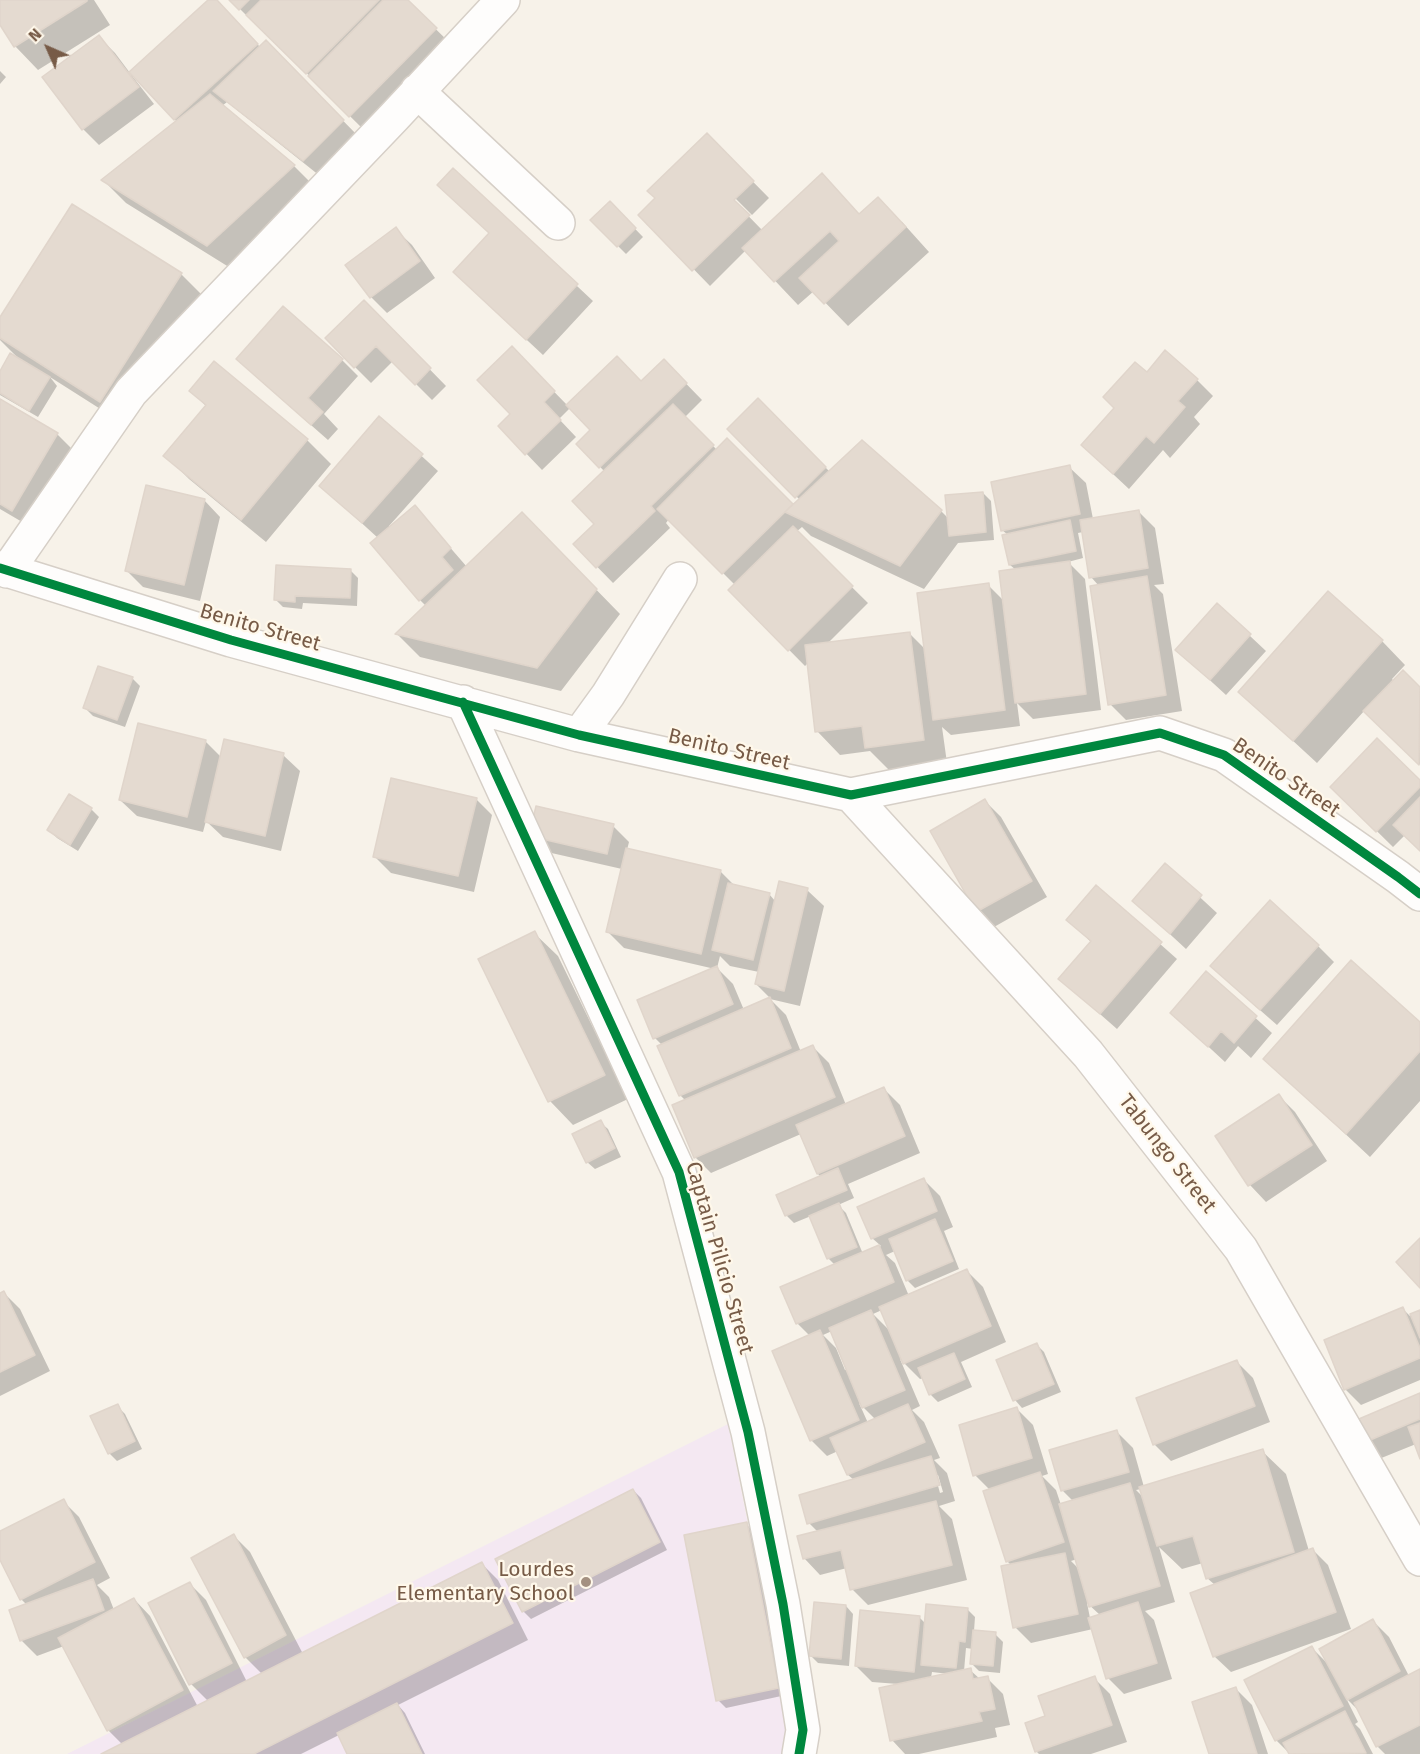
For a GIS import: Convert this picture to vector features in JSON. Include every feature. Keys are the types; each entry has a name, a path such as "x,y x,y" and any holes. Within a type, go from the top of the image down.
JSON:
{"street":[{"path":"3,570 131,392 502,0"},
{"path":"417,91 558,224"},
{"name":"Benito Street","path":"3,570 231,640 579,735 851,795 1160,733 1224,755 1420,894"},
{"path":"579,735 608,695 680,579"},
{"name":"Captain Pilicio Street","path":"463,702 679,1173 750,1443 783,1604 803,1730 799,1754"},
{"name":"Tabungo Street","path":"851,795 1088,1054 1241,1249 1420,1559"}],"shaded area":[{"name":"Lourdes Elementary School","path":"728,1424 791,1740 788,1754 67,1754"}],"building":[{"path":"0,0 87,1 14,47 0,25"},
{"path":"208,0 217,0 258,44 174,120 129,72"},
{"path":"229,0 249,0 239,10"},
{"path":"261,0 379,0 306,74 246,15"},
{"path":"383,0 408,0 437,28 349,117 308,76"},
{"path":"99,35 139,87 82,130 42,77"},
{"path":"266,40 344,120 303,161 213,91"},
{"path":"210,94 295,165 207,246 101,180"},
{"path":"707,133 754,181 734,200 750,215 692,271 638,215 655,198 647,191"},
{"path":"453,168 578,284 526,340 453,272 489,233 437,185"},
{"path":"822,173 859,214 878,197 906,227 824,304 799,278 839,241 830,231 774,282 742,248"},
{"path":"610,201 636,228 617,247 590,220"},
{"path":"72,204 182,273 100,402 0,338 0,317"},
{"path":"396,227 420,261 370,298 345,265"},
{"path":"364,300 431,368 415,385 376,346 354,368 325,338"},
{"path":"283,306 343,359 308,398 323,412 311,425 236,359"},
{"path":"512,346 555,391 544,402 561,420 525,455 498,426 510,414 477,380"},
{"path":"1165,350 1198,379 1178,401 1185,407 1154,443 1146,436 1113,474 1081,445 1114,408 1103,397 1135,362 1147,372"},
{"path":"10,353 50,377 29,411 0,393 0,371"},
{"path":"617,356 641,381 664,359 687,383 599,468 576,444 590,430 566,405"},
{"path":"214,361 308,439 241,520 163,456 206,405 189,391"},
{"path":"758,398 826,467 795,498 727,429"},
{"path":"0,399 58,433 12,511 0,504"},
{"path":"673,404 714,445 651,506 655,511 596,568 573,544 594,524 572,501"},
{"path":"379,416 423,454 362,523 319,486"},
{"path":"727,438 793,504 722,574 657,509"},
{"path":"862,440 942,510 900,566 785,512"},
{"path":"1070,465 1080,514 1001,531 991,482"},
{"path":"146,485 205,499 184,585 125,571"},
{"path":"983,492 986,532 949,536 945,495"},
{"path":"415,505 451,548 442,557 453,570 419,601 370,543"},
{"path":"1139,510 1148,568 1089,578 1080,520"},
{"path":"522,512 597,589 537,668 395,634"},
{"path":"1070,520 1076,551 1009,565 1002,535"},
{"path":"793,526 853,586 788,651 728,590"},
{"path":"1070,561 1086,694 1015,703 999,571"},
{"path":"276,565 351,569 350,598 295,596 295,602 274,600"},
{"path":"1147,576 1166,695 1108,705 1090,586"},
{"path":"989,583 1005,710 933,720 917,593"},
{"path":"1328,591 1383,640 1293,741 1238,692"},
{"path":"1217,603 1251,634 1210,680 1175,650"},
{"path":"910,632 924,740 865,748 862,726 815,732 805,645"},
{"path":"98,666 133,677 117,720 83,708"},
{"path":"1403,670 1420,687 1419,765 1363,711"},
{"path":"138,723 206,740 187,817 119,800"},
{"path":"1377,738 1420,780 1420,787 1376,832 1330,787"},
{"path":"224,739 284,753 265,836 205,822"},
{"path":"391,778 477,798 458,876 373,857"},
{"path":"69,794 92,808 70,845 47,830"},
{"path":"1420,797 1420,851 1393,825"},
{"path":"985,799 1032,881 976,912 930,831"},
{"path":"536,806 614,824 607,854 529,836"},
{"path":"626,848 721,870 701,954 606,932"},
{"path":"1165,863 1202,895 1170,934 1132,901"},
{"path":"779,881 808,888 784,991 755,984"},
{"path":"728,883 770,893 753,960 712,950"},
{"path":"1096,885 1162,942 1100,1014 1058,979 1091,941 1066,920"},
{"path":"1270,900 1319,945 1260,1010 1210,966"},
{"path":"535,931 605,1075 548,1102 478,959"},
{"path":"1351,960 1420,1022 1420,1051 1346,1134 1263,1059"},
{"path":"717,966 733,1004 653,1039 637,1000"},
{"path":"1206,971 1257,1016 1234,1043 1221,1031 1208,1047 1170,1013"},
{"path":"770,997 791,1048 679,1096 657,1046"},
{"path":"813,1045 835,1097 694,1158 672,1105"},
{"path":"884,1087 905,1136 817,1174 796,1125"},
{"path":"1279,1094 1312,1145 1248,1186 1215,1136"},
{"path":"601,1120 615,1148 586,1163 572,1134"},
{"path":"838,1168 847,1190 785,1216 776,1195"},
{"path":"924,1178 937,1211 871,1239 857,1207"},
{"path":"839,1203 857,1247 827,1259 809,1216"},
{"path":"935,1219 953,1261 906,1281 889,1239"},
{"path":"1420,1238 1420,1288 1396,1262"},
{"path":"879,1245 894,1282 796,1324 780,1287"},
{"path":"967,1269 991,1326 903,1364 879,1307"},
{"path":"4,1291 35,1355 0,1372 0,1293"},
{"path":"1403,1307 1420,1348 1420,1358 1344,1390 1324,1340"},
{"path":"871,1310 905,1390 862,1408 829,1328"},
{"path":"1420,1310 1420,1338 1410,1314"},
{"path":"820,1330 859,1420 810,1441 772,1351"},
{"path":"1037,1343 1054,1384 1013,1401 996,1360"},
{"path":"954,1353 965,1379 929,1395 918,1368"},
{"path":"1237,1360 1255,1406 1153,1445 1136,1398"},
{"path":"1420,1393 1420,1419 1356,1446 1347,1424"},
{"path":"118,1404 135,1441 108,1454 90,1416"},
{"path":"908,1404 925,1442 847,1475 830,1438"},
{"path":"1017,1407 1032,1458 973,1476 959,1425"},
{"path":"1420,1423 1420,1459 1408,1427"},
{"path":"1117,1430 1129,1472 1061,1491 1049,1450"},
{"path":"1263,1449 1294,1552 1206,1579 1193,1536 1157,1546 1139,1487"},
{"path":"931,1456 940,1485 807,1524 799,1495"},
{"path":"1040,1472 1064,1542 1006,1562 983,1491"},
{"path":"1130,1483 1160,1586 1089,1607 1059,1504"},
{"path":"633,1489 660,1542 522,1612 495,1559"},
{"path":"64,1499 95,1562 20,1600 0,1560 0,1531"},
{"path":"936,1501 952,1565 850,1590 841,1550 803,1559 797,1536"},
{"path":"747,1522 779,1688 716,1701 684,1535"},
{"path":"234,1534 286,1635 244,1658 191,1558"},
{"path":"1313,1548 1336,1612 1213,1657 1190,1593"},
{"path":"1065,1553 1078,1614 1013,1628 1001,1566"},
{"path":"482,1562 513,1623 254,1754 101,1754"},
{"path":"93,1579 104,1610 20,1641 9,1610"},
{"path":"190,1582 232,1663 189,1685 148,1603"},
{"path":"134,1598 183,1690 107,1731 58,1638"},
{"path":"814,1602 846,1605 841,1659 809,1656"},
{"path":"1138,1602 1157,1663 1106,1679 1088,1618"},
{"path":"926,1604 968,1608 965,1642 959,1641 956,1668 921,1665"},
{"path":"860,1610 920,1616 914,1672 855,1666"},
{"path":"1373,1619 1400,1671 1347,1700 1319,1649"},
{"path":"973,1630 996,1632 993,1666 970,1664"},
{"path":"1312,1646 1343,1706 1275,1741 1244,1680"},
{"path":"971,1668 973,1679 988,1676 995,1709 979,1712 982,1721 890,1741 879,1688"},
{"path":"1420,1669 1420,1725 1376,1747 1354,1703"},
{"path":"1095,1676 1112,1725 1035,1752 1025,1723 1045,1716 1038,1696"},
{"path":"1236,1687 1257,1754 1209,1754 1192,1702"},
{"path":"397,1703 422,1754 347,1754 337,1733"},
{"path":"1345,1711 1366,1753 1289,1754 1283,1743"}],"cycle path":[{"path":"0,568 231,640 579,735 851,795 1160,733 1224,755 1420,894"},
{"path":"463,702 679,1172 748,1432 783,1604 803,1730 799,1754"}],"place":[{"name":"Lourdes Elementary School","path":"586,1582"}]}
